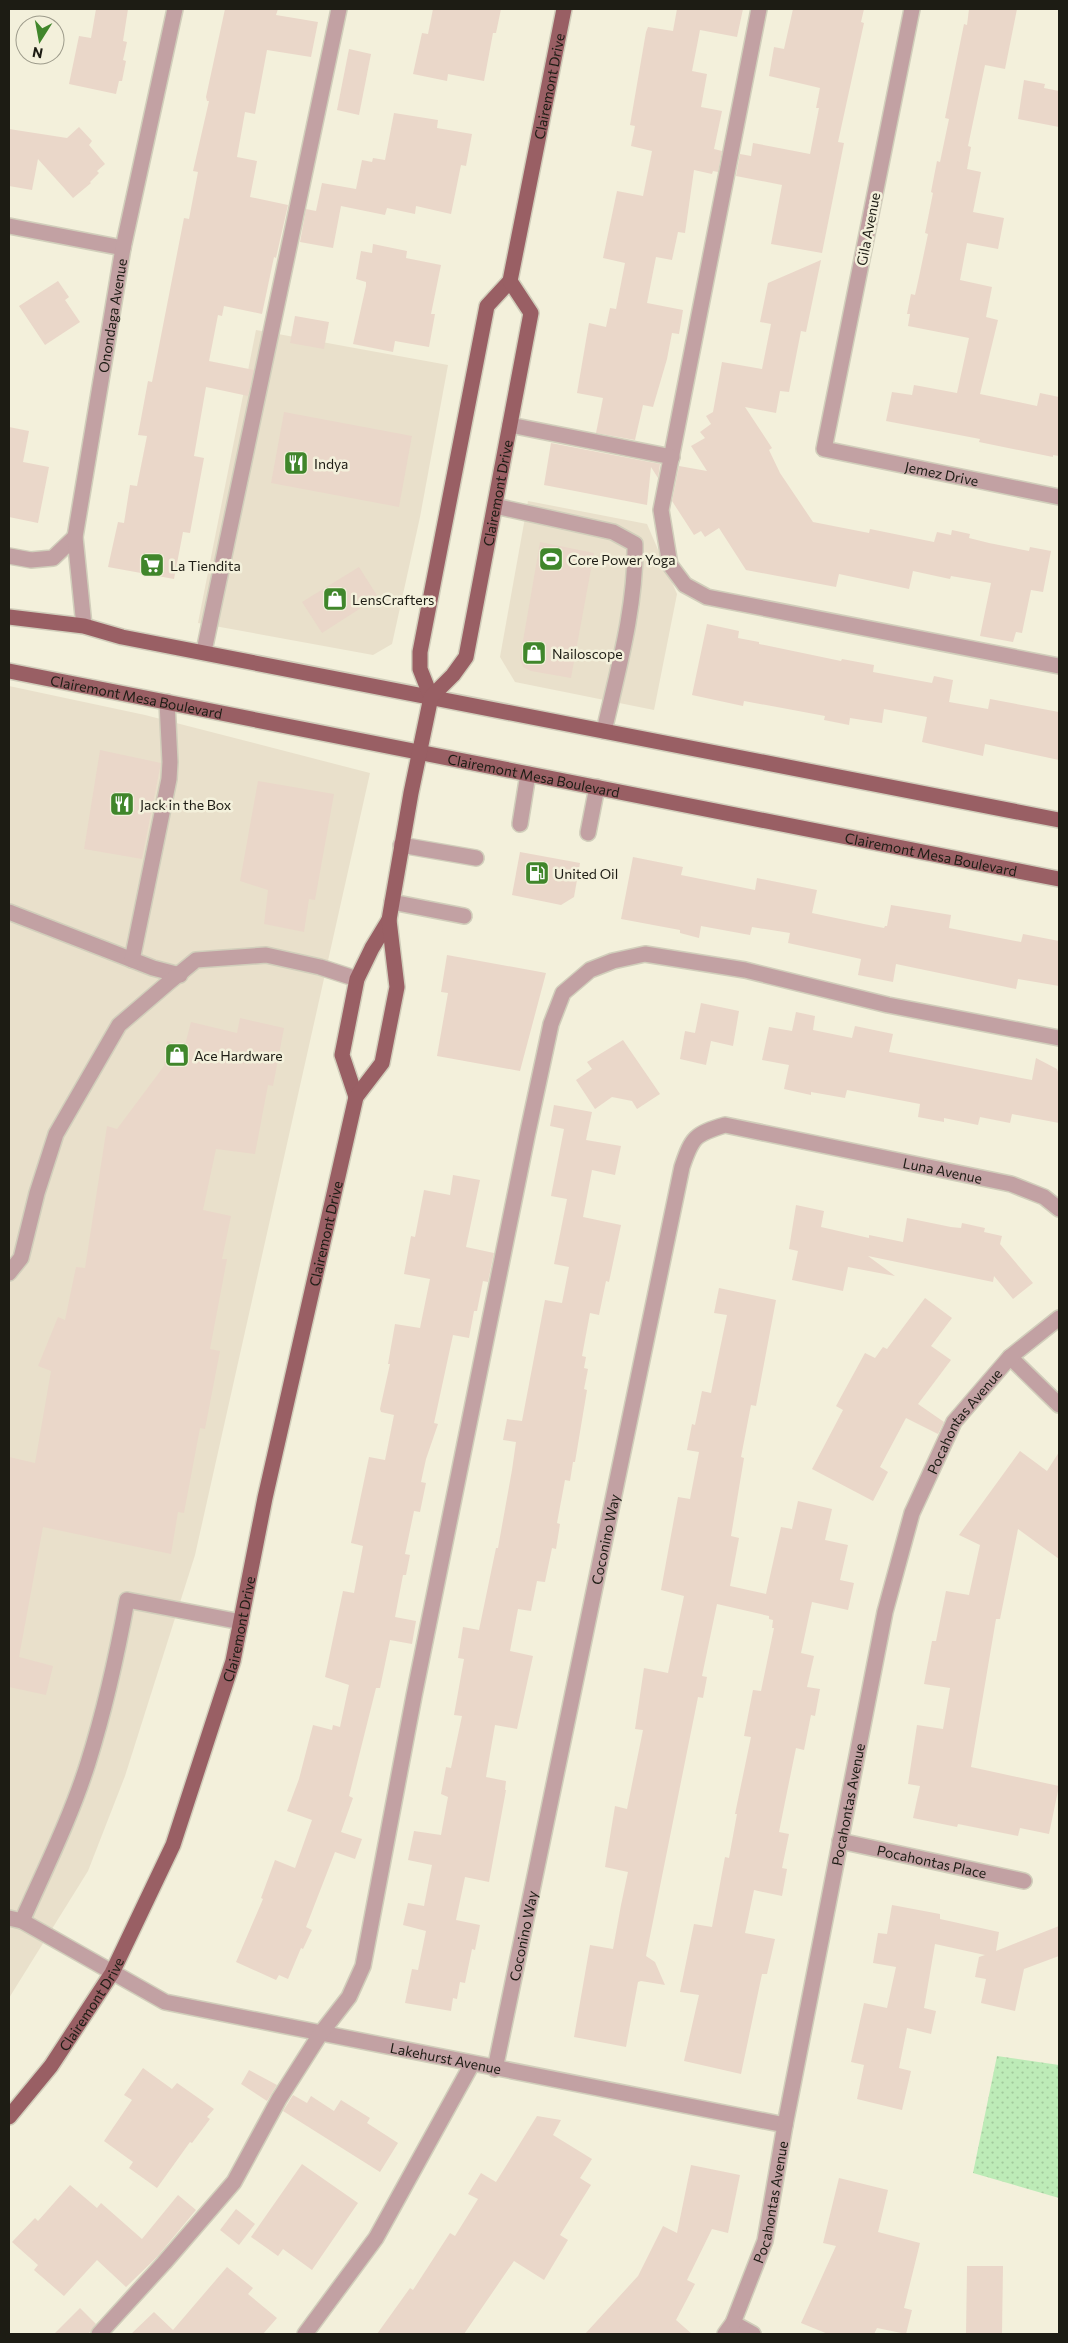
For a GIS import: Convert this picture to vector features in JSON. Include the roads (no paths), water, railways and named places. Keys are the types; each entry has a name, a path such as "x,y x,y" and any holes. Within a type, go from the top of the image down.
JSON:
{"main road":[{"name":"Clairemont Drive","path":"9,2117 51,2066 112,1973 173,1845 233,1660 265,1498 356,1098 382,1063 397,987 389,920 418,753 431,697 453,675 466,657 532,313 510,281 564,9"},
{"path":"431,697 420,669 420,652 487,306 510,281"},
{"path":"9,617 84,626 122,637 204,651 1059,820"},
{"name":"Clairemont Mesa Boulevard","path":"9,671 1059,879"},
{"name":"Clairemont Drive","path":"356,1098 342,1055 356,979 389,920"}],"street":[{"name":"Onondaga Avenue","path":"84,626 75,537 124,248 175,9"},
{"path":"204,651 339,9"},
{"path":"760,9 662,510 670,565 685,585 707,597 1059,666"},
{"name":"Gila Avenue","path":"824,449 912,9"},
{"path":"9,226 124,248"},
{"path":"510,425 672,457"},
{"name":"Jemez Drive","path":"824,449 1059,497"},
{"path":"495,506 612,532 635,544 630,608 604,731"},
{"path":"9,556 31,560 53,558 75,537"},
{"path":"132,960 169,779 167,702"},
{"path":"520,824 528,774"},
{"path":"588,833 597,787"},
{"path":"401,845 476,858"},
{"path":"392,902 464,916"},
{"path":"9,912 153,968 180,975"},
{"path":"99,2334 164,2264 234,2182 280,2099 321,2033 349,1997 363,1966 414,1696 529,1127 551,1024 563,993 590,970 613,961 645,954 745,970 888,1004 1059,1038"},
{"path":"9,1273 21,1258 37,1193 61,1126 119,1025 196,960 266,955 320,967 356,979"},
{"name":"Coconino Way","path":"496,2069 682,1167 689,1147 702,1132 725,1125 819,1145"},
{"name":"Luna Avenue","path":"819,1145 1011,1184 1044,1197 1059,1209"},
{"name":"Pocahontas Avenue","path":"729,2329 765,2242 785,2125 885,1612 912,1513 954,1422 1010,1357 1059,1318"},
{"path":"1010,1357 1059,1405"},
{"path":"15,1920 58,1840 87,1765 110,1688 127,1600 241,1622"},
{"name":"Pocahontas Place","path":"840,1841 1024,1881"},
{"name":"Lakehurst Avenue","path":"15,1920 165,2002 785,2125"},
{"path":"305,2334 376,2238 472,2064"},
{"path":"729,2329 753,2334"}],"place":[{"name":"Indya","path":"296,463"},
{"name":"Core Power Yoga","path":"551,559"},
{"name":"La Tiendita","path":"152,565"},
{"name":"LensCrafters","path":"335,599"},
{"name":"Nailoscope","path":"534,653"},
{"name":"Jack in the Box","path":"122,804"},
{"name":"United Oil","path":"537,873"},
{"name":"Ace Hardware","path":"177,1055"}]}
